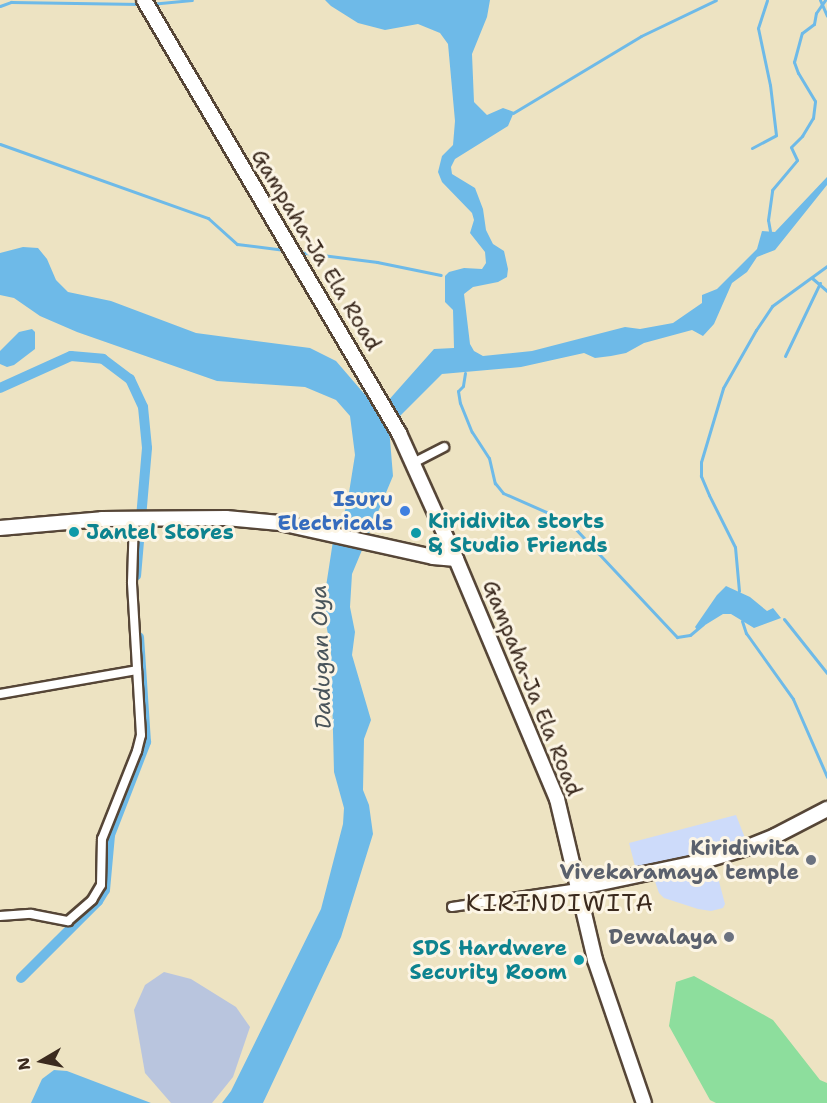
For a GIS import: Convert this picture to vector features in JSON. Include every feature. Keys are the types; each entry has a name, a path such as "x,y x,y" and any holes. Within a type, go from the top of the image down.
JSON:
{"main road":[{"name":"Gampaha-Ja Ela Road","path":"146,3 396,426 413,463 557,799 594,960 644,1103"},
{"path":"0,528 134,519 226,518 280,523 456,559"},
{"path":"577,888 700,862 743,849 775,836 827,809"}],"street":[{"path":"413,463 444,447"},
{"path":"0,916 31,914 68,921 92,900 101,885 102,839 141,735 132,582 134,519"},
{"path":"0,694 137,670"},
{"path":"452,907 577,888"}],"shaded area":[{"path":"736,815 745,838 743,844 712,855 725,904 723,908 711,911 698,909 664,898 659,893 651,870 644,871 635,866 629,843"},
{"path":"164,972 191,979 236,1007 250,1027 233,1077 212,1103 171,1103 145,1073 134,1010 145,985"}],"green space":[{"path":"694,976 773,1020 820,1080 827,1083 827,1103 716,1103 710,1100 669,1026 676,982"}],"water":[{"path":"325,0 490,0 487,17 472,54 474,102 487,115 503,108 514,112 508,126 455,159 451,167 452,174 475,188 483,209 486,230 493,244 504,251 508,269 507,277 498,282 473,287 464,294 470,344 474,351 483,356 532,351 625,327 640,329 673,323 702,303 702,295 717,289 757,249 762,231 775,232 827,177 827,185 775,250 757,257 747,272 732,283 714,324 703,336 692,330 644,343 626,353 611,356 595,358 584,353 521,367 442,374 389,427 393,476 352,574 350,607 355,632 352,655 371,720 364,739 363,790 369,805 373,834 341,937 263,1103 222,1103 231,1091 321,909 343,824 344,808 334,772 331,652 323,606 333,541 347,505 355,455 350,416 336,400 305,387 217,381 77,332 40,316 14,298 0,295 0,253 23,247 38,248 47,259 56,280 68,292 111,301 196,333 310,348 336,361 379,411 434,349 454,348 453,310 445,302 445,276 449,272 464,268 482,269 486,263 485,252 470,233 474,220 472,213 442,182 438,172 442,156 453,145 455,121 448,44 440,33 418,24 385,30 358,23"},
{"path":"32,329 35,332 35,349 14,365 7,367 0,364 0,351 19,332"},
{"path":"726,586 750,597 767,611 773,608 781,618 754,628 731,614 723,614 697,630 695,627"},
{"path":"54,1070 67,1071 151,1103 31,1103 42,1079"}],"waterway":[{"path":"150,4 192,0"},
{"path":"513,113 641,36 716,0"},
{"path":"752,148 776,135 770,85 758,28 767,0"},
{"path":"820,0 827,16"},
{"path":"770,231 768,220 772,190 797,160 791,147 802,136 813,118 815,101 794,62 802,33 814,24 816,13 825,0"},
{"path":"0,6 11,2 140,4"},
{"path":"0,144 208,218 237,244 285,250"},
{"path":"298,252 377,262 441,275"},
{"path":"739,591 735,547 701,476 701,462 723,388 756,330 772,306 827,266"},
{"path":"812,278 827,291"},
{"path":"785,356 820,283"},
{"path":"0,388 71,356 103,359 130,379 143,407 147,448 136,576"},
{"path":"465,373 463,386 458,391 460,403 472,432 489,458 495,483 503,493 569,522 677,637 690,635 703,624"},
{"path":"784,619 827,673"},
{"path":"742,621 746,633 793,699 827,777"},
{"path":"21,978 98,901 105,890 110,835 146,742 139,637"}],"place":[{"name":"Isuru Electricals","path":"405,511"},
{"name":"Jantel Stores","path":"74,532"},
{"name":"Kiridivita storts & Studio Friends","path":"416,533"},
{"name":"Kiridiwita Vivekaramaya temple","path":"811,860"},
{"name":"Dewalaya","path":"729,937"},
{"name":"SDS Hardwere Security Room","path":"579,960"}],"district":[{"name":"KIRINDIWITA","path":"560,904"}],"water label":[{"name":"Dadugan Oya","path":"321,657"}]}
